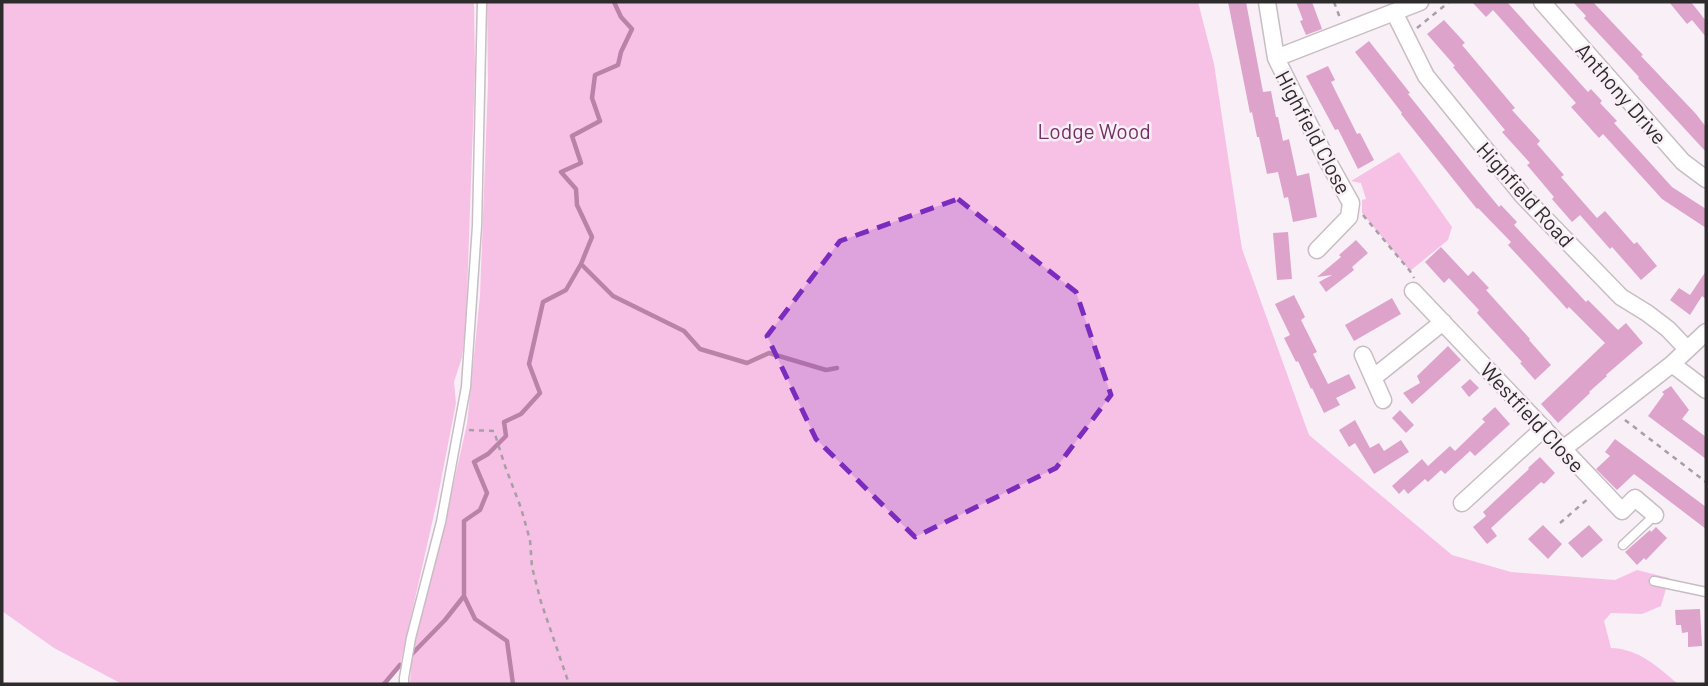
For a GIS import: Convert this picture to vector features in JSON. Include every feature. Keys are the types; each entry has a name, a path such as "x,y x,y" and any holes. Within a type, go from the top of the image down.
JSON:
{"street":[{"name":"Highfield Close","path":"1268,2 1276,58 1349,198 1351,208 1349,217 1317,250"},
{"name":"Anthony Drive","path":"1542,2 1683,162 1706,179"},
{"path":"1276,58 1406,6"},
{"name":"Highfield Road","path":"1406,6 1407,37 1426,76 1523,196 1621,297 1668,329 1687,349"},
{"name":"Westfield Close","path":"1413,291 1622,511 1635,498 1655,515"},
{"path":"1373,378 1443,322"},
{"path":"1563,449 1672,364 1706,332"},
{"path":"1363,355 1383,400"},
{"path":"1672,364 1706,390"},
{"path":"1462,503 1544,428"}],"lane":[{"path":"404,684 411,638 441,522 466,387 477,226 482,2"},
{"path":"1623,545 1655,515"},
{"path":"1654,581 1706,592"}],"path":[{"path":"1407,37 1449,2"},
{"path":"1351,208 1362,213 1413,275 1413,291"},
{"path":"1613,410 1706,482"},
{"path":"459,427 494,431 521,508 530,540 532,567 541,602 569,684"},
{"path":"1560,523 1601,488"}],"highlighted area":[{"path":"958,199 1076,292 1111,395 1056,468 915,537 816,439 767,336 840,241"}],"green space":[{"path":"2,2 474,2 475,69 466,323 462,357 454,382 456,403 400,665 384,684 122,684 54,648 2,611"},
{"name":"Lodge Wood","path":"487,2 1198,2 1214,64 1242,249 1309,435 1452,555 1511,572 1615,580 1637,570 1669,578 1661,606 1642,614 1611,613 1604,621 1611,648 1639,655 1678,684 410,684 412,654 467,424 480,296 488,83"},
{"path":"1399,152 1452,227 1448,240 1410,271 1362,213 1362,200 1366,199 1361,183 1351,181"}],"building":[{"path":"1228,2 1246,2 1263,92 1271,91 1283,141 1289,139 1297,176 1309,173 1317,217 1293,222 1288,197 1284,198 1278,172 1267,174 1252,112 1250,113"},
{"path":"1296,2 1312,2 1322,29 1306,35"},
{"path":"1472,2 1507,2 1588,92 1591,89 1602,101 1600,103 1617,121 1614,123 1672,187 1706,209 1706,228 1662,199 1603,134 1599,138 1571,107 1576,103 1493,10 1486,17"},
{"path":"1573,2 1593,2 1696,114 1706,127 1706,152 1584,18 1586,16"},
{"path":"1669,2 1691,2 1706,21 1706,37 1692,20 1687,24"},
{"path":"1444,20 1515,108 1512,110 1540,141 1537,144 1564,175 1561,177 1597,218 1605,211 1657,266 1641,280 1580,215 1572,222 1552,199 1554,197 1527,165 1530,163 1502,132 1505,130 1427,34"},
{"path":"1369,41 1471,173 1499,207 1501,205 1517,222 1514,225 1586,302 1588,300 1618,330 1626,323 1643,343 1558,423 1541,404 1605,343 1569,307 1567,309 1508,245 1511,242 1477,209 1401,114 1355,52"},
{"path":"1328,66 1335,80 1331,82 1357,134 1360,133 1374,160 1358,169 1306,76"},
{"path":"1288,232 1292,279 1277,280 1273,233"},
{"path":"1356,240 1368,253 1352,267 1354,270 1326,292 1319,282 1332,275 1317,277"},
{"path":"1441,247 1468,276 1473,271 1489,288 1486,290 1551,365 1535,380 1477,313 1479,310 1449,278 1444,283 1425,262"},
{"path":"1706,271 1706,299 1702,296 1690,315 1670,300 1679,288 1690,295"},
{"path":"1294,295 1305,317 1301,320 1317,352 1313,354 1328,384 1349,374 1356,388 1336,398 1340,405 1324,413 1284,338 1290,335 1275,304"},
{"path":"1392,298 1401,314 1354,341 1345,325"},
{"path":"1448,346 1461,360 1412,404 1403,393 1420,383 1417,376"},
{"path":"1470,379 1479,388 1469,397 1461,387"},
{"path":"1671,386 1689,410 1682,419 1706,437 1706,459 1648,416 1664,394 1662,392"},
{"path":"1495,407 1510,424 1475,456 1470,451 1445,474 1441,470 1428,482 1425,479 1408,494 1404,489 1399,494 1392,486 1422,459 1428,466 1450,446 1455,451 1485,422 1482,419"},
{"path":"1400,410 1414,425 1406,433 1392,418"},
{"path":"1355,420 1370,448 1379,443 1384,451 1401,440 1409,452 1374,474 1355,443 1349,447 1339,430"},
{"path":"1615,439 1706,507 1706,529 1634,474 1617,490 1596,469 1610,456 1605,452"},
{"path":"1540,457 1555,473 1544,484 1541,482 1491,528 1497,536 1487,544 1473,527 1486,516 1483,512"},
{"path":"1543,525 1562,544 1548,559 1528,539"},
{"path":"1589,525 1603,540 1582,558 1568,543"},
{"path":"1656,527 1667,538 1646,560 1644,558 1637,565 1625,552"},
{"path":"1700,609 1702,646 1688,647 1688,632 1682,633 1681,625 1676,625 1675,610"}],"waterway":[{"path":"513,684 507,641 475,619 464,596 464,521 480,510 487,493 474,462 488,454 506,436 504,422 521,414 540,393 529,364 543,302 566,290 592,237 577,205 576,189 561,172 581,163 572,136 600,121 592,98 595,75 618,65 632,29 621,17 614,2"},
{"path":"581,264 613,296 684,331 700,349 747,363 769,353 826,370 837,368"},
{"path":"412,654 464,596"},
{"path":"384,684 400,665"}]}
